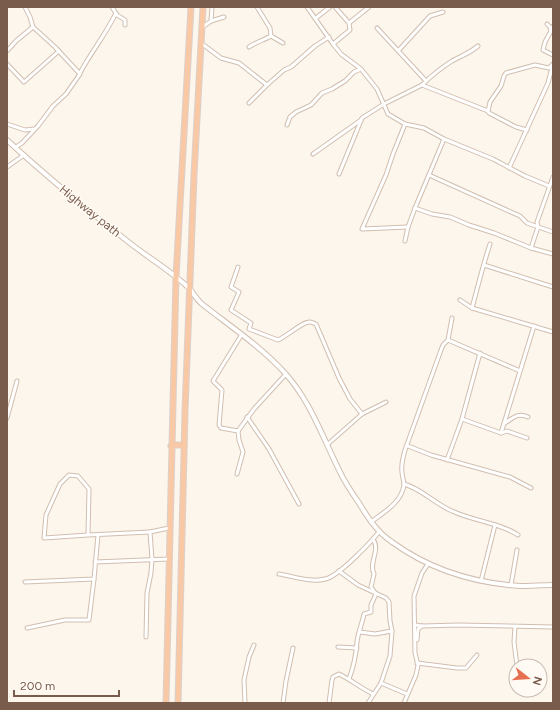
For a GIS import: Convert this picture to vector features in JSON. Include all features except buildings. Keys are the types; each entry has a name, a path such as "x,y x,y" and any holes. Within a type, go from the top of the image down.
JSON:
{"highway":[{"path":"166,703 168,559 172,479 171,446 176,277 190,7"},
{"path":"178,703 184,445 194,175 203,7"},
{"path":"171,446 174,444 184,445"}],"street":[{"path":"25,7 33,27 80,73"},
{"path":"112,7 116,13 125,20 125,25"},
{"path":"211,21 212,7"},
{"path":"257,7 270,28 271,36"},
{"path":"307,7 341,54 361,69 377,89 388,114 406,124 424,128 444,139 493,159 549,186"},
{"path":"316,18 330,7"},
{"path":"333,44 350,30 349,23 335,7"},
{"path":"349,23 369,7"},
{"path":"398,51 430,16 443,12"},
{"path":"16,148 38,126 53,106 66,94 116,13"},
{"path":"202,25 204,26 211,21 224,17"},
{"path":"547,24 552,30"},
{"path":"553,26 545,42 543,50 553,55"},
{"path":"7,51 16,41 33,27"},
{"path":"377,28 426,81"},
{"path":"271,36 283,43"},
{"path":"249,46 271,36"},
{"path":"249,104 284,70 291,67 315,46 329,37"},
{"path":"201,43 221,58 239,62 267,86"},
{"path":"313,154 362,118 384,104 422,85 441,68 471,52 478,46"},
{"path":"7,64 24,82 59,51"},
{"path":"488,111 490,102 501,86 506,73 535,65 549,68 553,65"},
{"path":"509,168 548,83 553,65"},
{"path":"287,125 290,117 296,112 312,105 322,93 345,81 354,72 361,69"},
{"path":"422,85 488,111 489,113 516,127 526,130"},
{"path":"339,174 362,118"},
{"path":"7,124 25,130 34,129"},
{"path":"406,124 386,175 362,229 408,228"},
{"path":"405,241 415,208 444,139"},
{"name":"Highway path","path":"7,140 52,180 126,240 176,277 190,289 199,302 242,334 286,374 313,414 340,472 371,522 379,532 397,546 428,564 457,574 481,581 511,585 553,585"},
{"path":"7,167 24,155"},
{"path":"503,165 513,161"},
{"path":"429,175 520,216 527,223 553,232"},
{"path":"531,248 538,227 536,222 553,177"},
{"path":"415,208 432,214 450,217 494,232 531,248 553,254"},
{"path":"472,308 479,278 490,244"},
{"path":"484,265 553,287"},
{"path":"238,268 231,287 239,292 231,310 252,323 249,328 278,340 306,322 316,324 339,378 350,399 362,414"},
{"path":"460,300 472,308 553,332"},
{"path":"371,522 387,511 396,502 402,492 404,484 402,461 441,350 443,345 448,340 452,318"},
{"path":"501,433 534,326"},
{"path":"238,431 221,428 219,425 222,390 213,381 242,334"},
{"path":"448,340 520,371"},
{"path":"447,460 462,419 480,353"},
{"path":"237,474 243,452 238,431 247,417 286,374"},
{"path":"7,418 17,381"},
{"path":"328,444 362,414 386,402"},
{"path":"504,423 516,415 528,417"},
{"path":"247,417 269,449 299,504"},
{"path":"462,419 501,433 507,432 527,438"},
{"path":"408,446 447,460 510,477 531,488"},
{"path":"88,535 89,489 78,476 69,475 60,484 46,515 44,538 150,532 169,528"},
{"path":"404,484 413,486 451,511 496,524 518,535"},
{"path":"481,581 496,524"},
{"path":"146,637 148,593 152,559 150,532"},
{"path":"279,574 320,580 327,579 339,571 379,532"},
{"path":"27,628 65,620 89,620 98,535"},
{"path":"373,539 376,547 372,566 374,574 372,587 376,594"},
{"path":"511,585 517,550"},
{"path":"95,562 168,559"},
{"path":"404,703 416,675 417,663 415,653 414,596 422,573 428,564"},
{"path":"339,571 350,580 388,600 392,631 390,656 382,683 368,703"},
{"path":"25,582 94,579"},
{"path":"349,679 355,664 358,648 357,642 364,614 371,612 371,605 376,594"},
{"path":"415,625 553,627"},
{"path":"415,653 418,628 422,626"},
{"path":"515,627 514,642 516,658"},
{"path":"360,632 375,634 392,631"},
{"path":"245,703 244,680 249,657 254,645"},
{"path":"338,647 358,648"},
{"path":"283,703 286,681 294,648"},
{"path":"417,663 466,668 477,655"},
{"path":"329,703 333,677 340,674 373,694"},
{"path":"382,683 407,694"}]}
